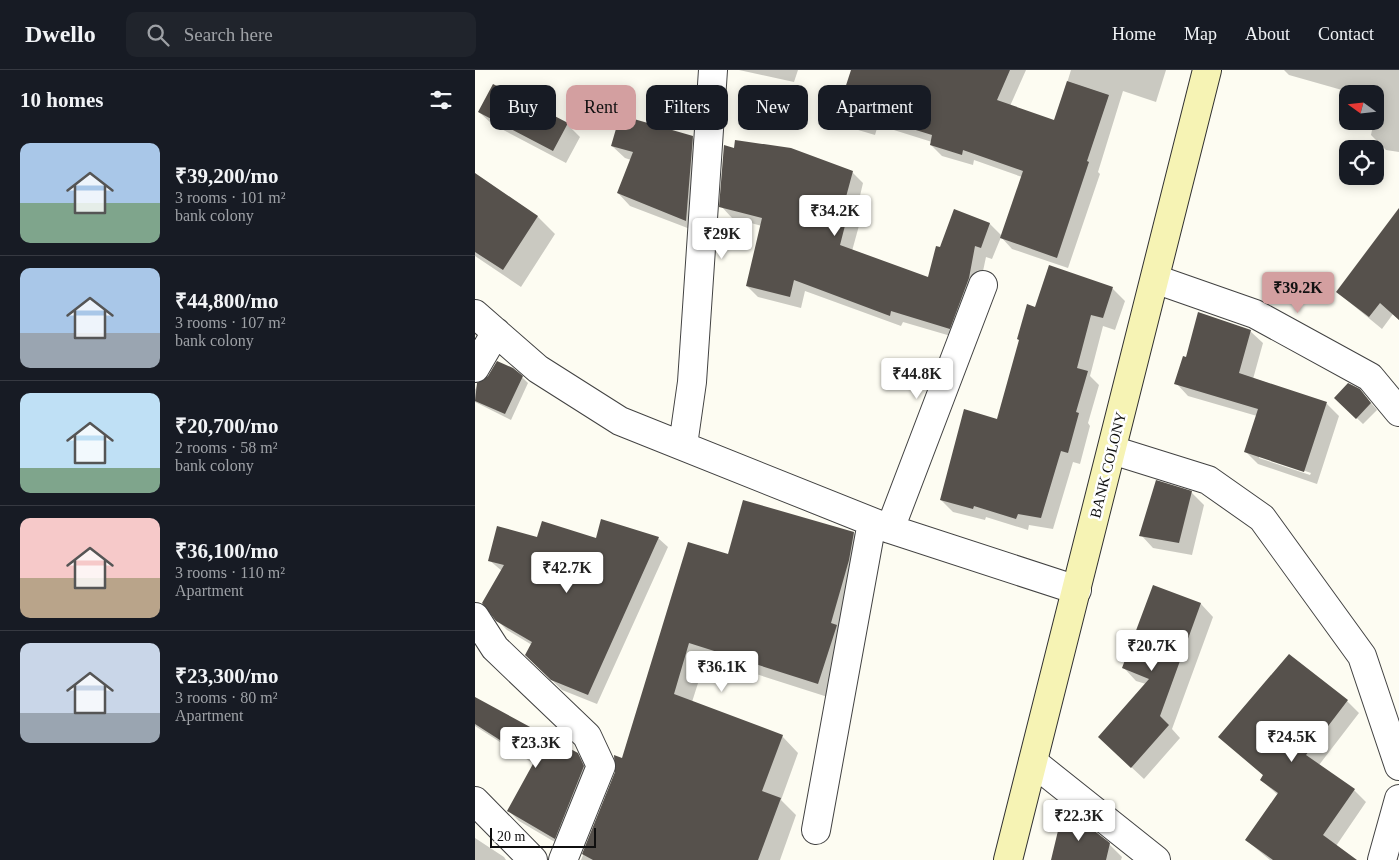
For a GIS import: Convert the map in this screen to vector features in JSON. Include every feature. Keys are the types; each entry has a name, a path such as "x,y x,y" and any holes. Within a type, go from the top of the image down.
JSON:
{"main road":[{"name":"BANK COLONY","path":"1008,860 1207,70"}],"street":[{"path":"683,445 692,382 713,70"},
{"path":"1155,280 1263,319 1370,377 1399,412"},
{"path":"816,830 881,526 983,285"},
{"path":"475,314 538,369 620,421 881,526 1077,590"},
{"path":"475,368 496,332"},
{"path":"1112,450 1208,480 1262,518 1362,656 1399,766"},
{"path":"475,617 495,648 587,736 601,766 563,860"},
{"path":"1033,762 1156,860"},
{"path":"1382,860 1399,799"},
{"path":"475,801 533,860"}],"building":[{"path":"851,70 1010,70 997,100 1054,120 1067,81 1109,95 1057,258 1000,238 1023,171 963,150 962,155 930,145 932,135 916,130 931,130 931,85 846,85"},
{"path":"490,90 490,118 478,112"},
{"path":"556,117 566,122 566,127 553,151 513,130 556,130"},
{"path":"636,120 646,122 646,130 672,130 693,136 686,221 617,193 633,152 611,146 616,130 636,130"},
{"path":"735,140 791,148 853,171 843,208 849,210 840,245 928,277 936,246 940,247 954,209 990,223 981,248 975,246 969,278 950,329 891,311 890,316 794,280 790,297 746,286 762,218 719,207 724,145 734,148"},
{"path":"475,173 538,216 503,270 475,252"},
{"path":"1399,208 1399,320 1380,303 1369,317 1336,292"},
{"path":"1049,265 1113,287 1103,318 1091,315 1077,368 1088,371 1076,412 1079,413 1068,453 1061,451 1041,518 1018,514 1016,519 974,506 973,509 940,500 964,409 997,419 1027,304 1035,307"},
{"path":"1198,312 1251,330 1239,373 1327,402 1304,472 1244,452 1258,409 1174,384 1183,356 1186,357"},
{"path":"497,361 513,368 523,376 505,414 475,401 477,383 488,376"},
{"path":"1348,383 1360,389 1371,403 1356,419 1334,398"},
{"path":"1156,480 1192,491 1179,543 1139,536"},
{"path":"743,500 854,532 849,560 831,623 837,625 818,684 689,643 674,694 783,735 762,791 781,798 758,860 593,860 582,854 615,772 614,755 622,758 688,542 728,554"},
{"path":"601,519 659,537 588,695 551,680 525,655 532,642 496,621 482,603 504,565 488,561 497,526 537,537 542,521 596,538"},
{"path":"1153,585 1201,603 1160,716 1169,725 1131,768 1098,737 1149,679 1122,668"},
{"path":"1289,654 1348,700 1306,755 1355,789 1323,835 1357,860 1273,860 1245,840 1278,793 1260,780 1263,775 1218,737"},
{"path":"475,697 578,753 584,766 555,839 507,811 534,762 475,724"},
{"path":"1062,814 1079,819 1110,843 1106,860 1051,860"}]}
